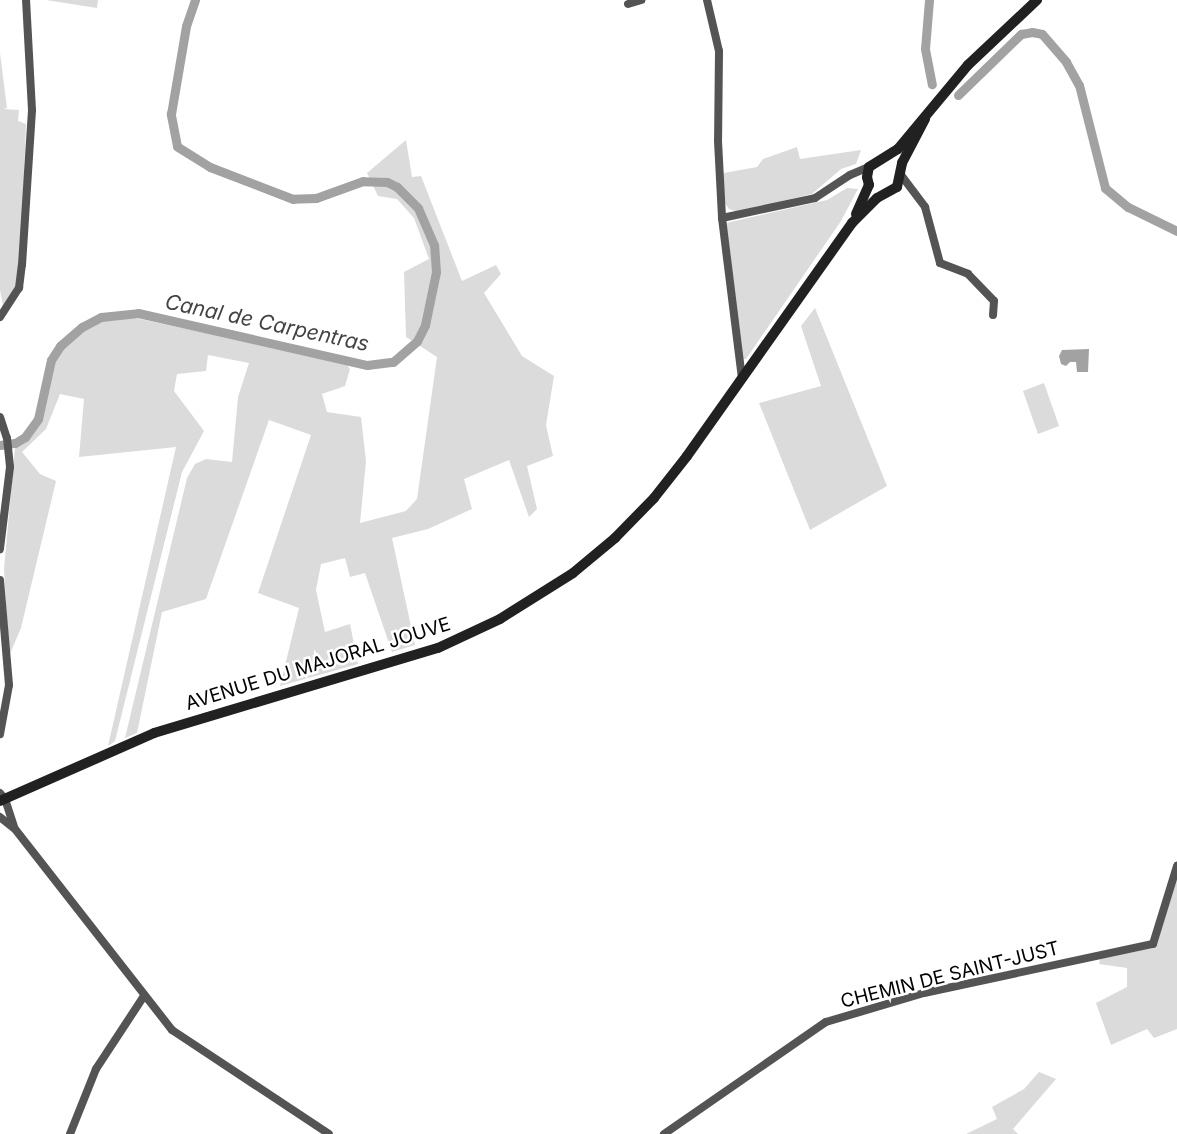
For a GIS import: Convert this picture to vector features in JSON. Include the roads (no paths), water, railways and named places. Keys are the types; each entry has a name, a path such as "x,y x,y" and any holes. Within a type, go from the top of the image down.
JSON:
{"main road":[{"name":"AVENUE DU MAJORAL JOUVE","path":"852,223 868,183 869,167 885,159 925,119 983,49 1037,0"},
{"name":"AVENUE DU MAJORAL JOUVE","path":"2,798 154,733 438,648 528,604 573,573 627,527 671,478 852,223 868,206 889,192 925,119"},
{"path":"885,159 897,165 900,173"},
{"path":"868,183 876,192 889,192"}],"street":[{"path":"0,317 19,288 22,265 32,110 26,0"},
{"path":"628,4 641,0"},
{"path":"707,0 719,51 718,141 722,218 742,380"},
{"path":"722,218 804,202 824,194 842,180 869,167"},
{"path":"900,173 927,214 940,263 968,274 994,301 993,315"},
{"path":"842,180 868,183"},
{"path":"889,192 918,198"},
{"path":"0,417 8,445 8,486 0,549"},
{"path":"0,580 9,685 0,734"},
{"path":"2,798 15,830"},
{"path":"0,817 15,830 144,996 186,1042 329,1134"},
{"name":"CHEMIN DE SAINT-JUST","path":"664,1134 826,1022 924,993 1153,944 1177,866"},
{"path":"70,1134 96,1069 144,996"}],"waterway":[{"name":"Canal de Carpentras","path":"0,445 15,443 25,437 38,419 51,360 60,346 82,327 101,317 138,313 367,365 393,362 417,341 425,325 436,272 434,245 418,208 397,187 387,182 363,181 316,198 293,199 210,167 177,146 171,114 186,26 195,0"},
{"name":"Canal de Carpentras","path":"929,0 925,49 932,84"},
{"name":"Canal de Carpentras","path":"958,95 1021,34 1042,34 1066,62 1079,85 1105,188 1128,207 1177,231"}]}
